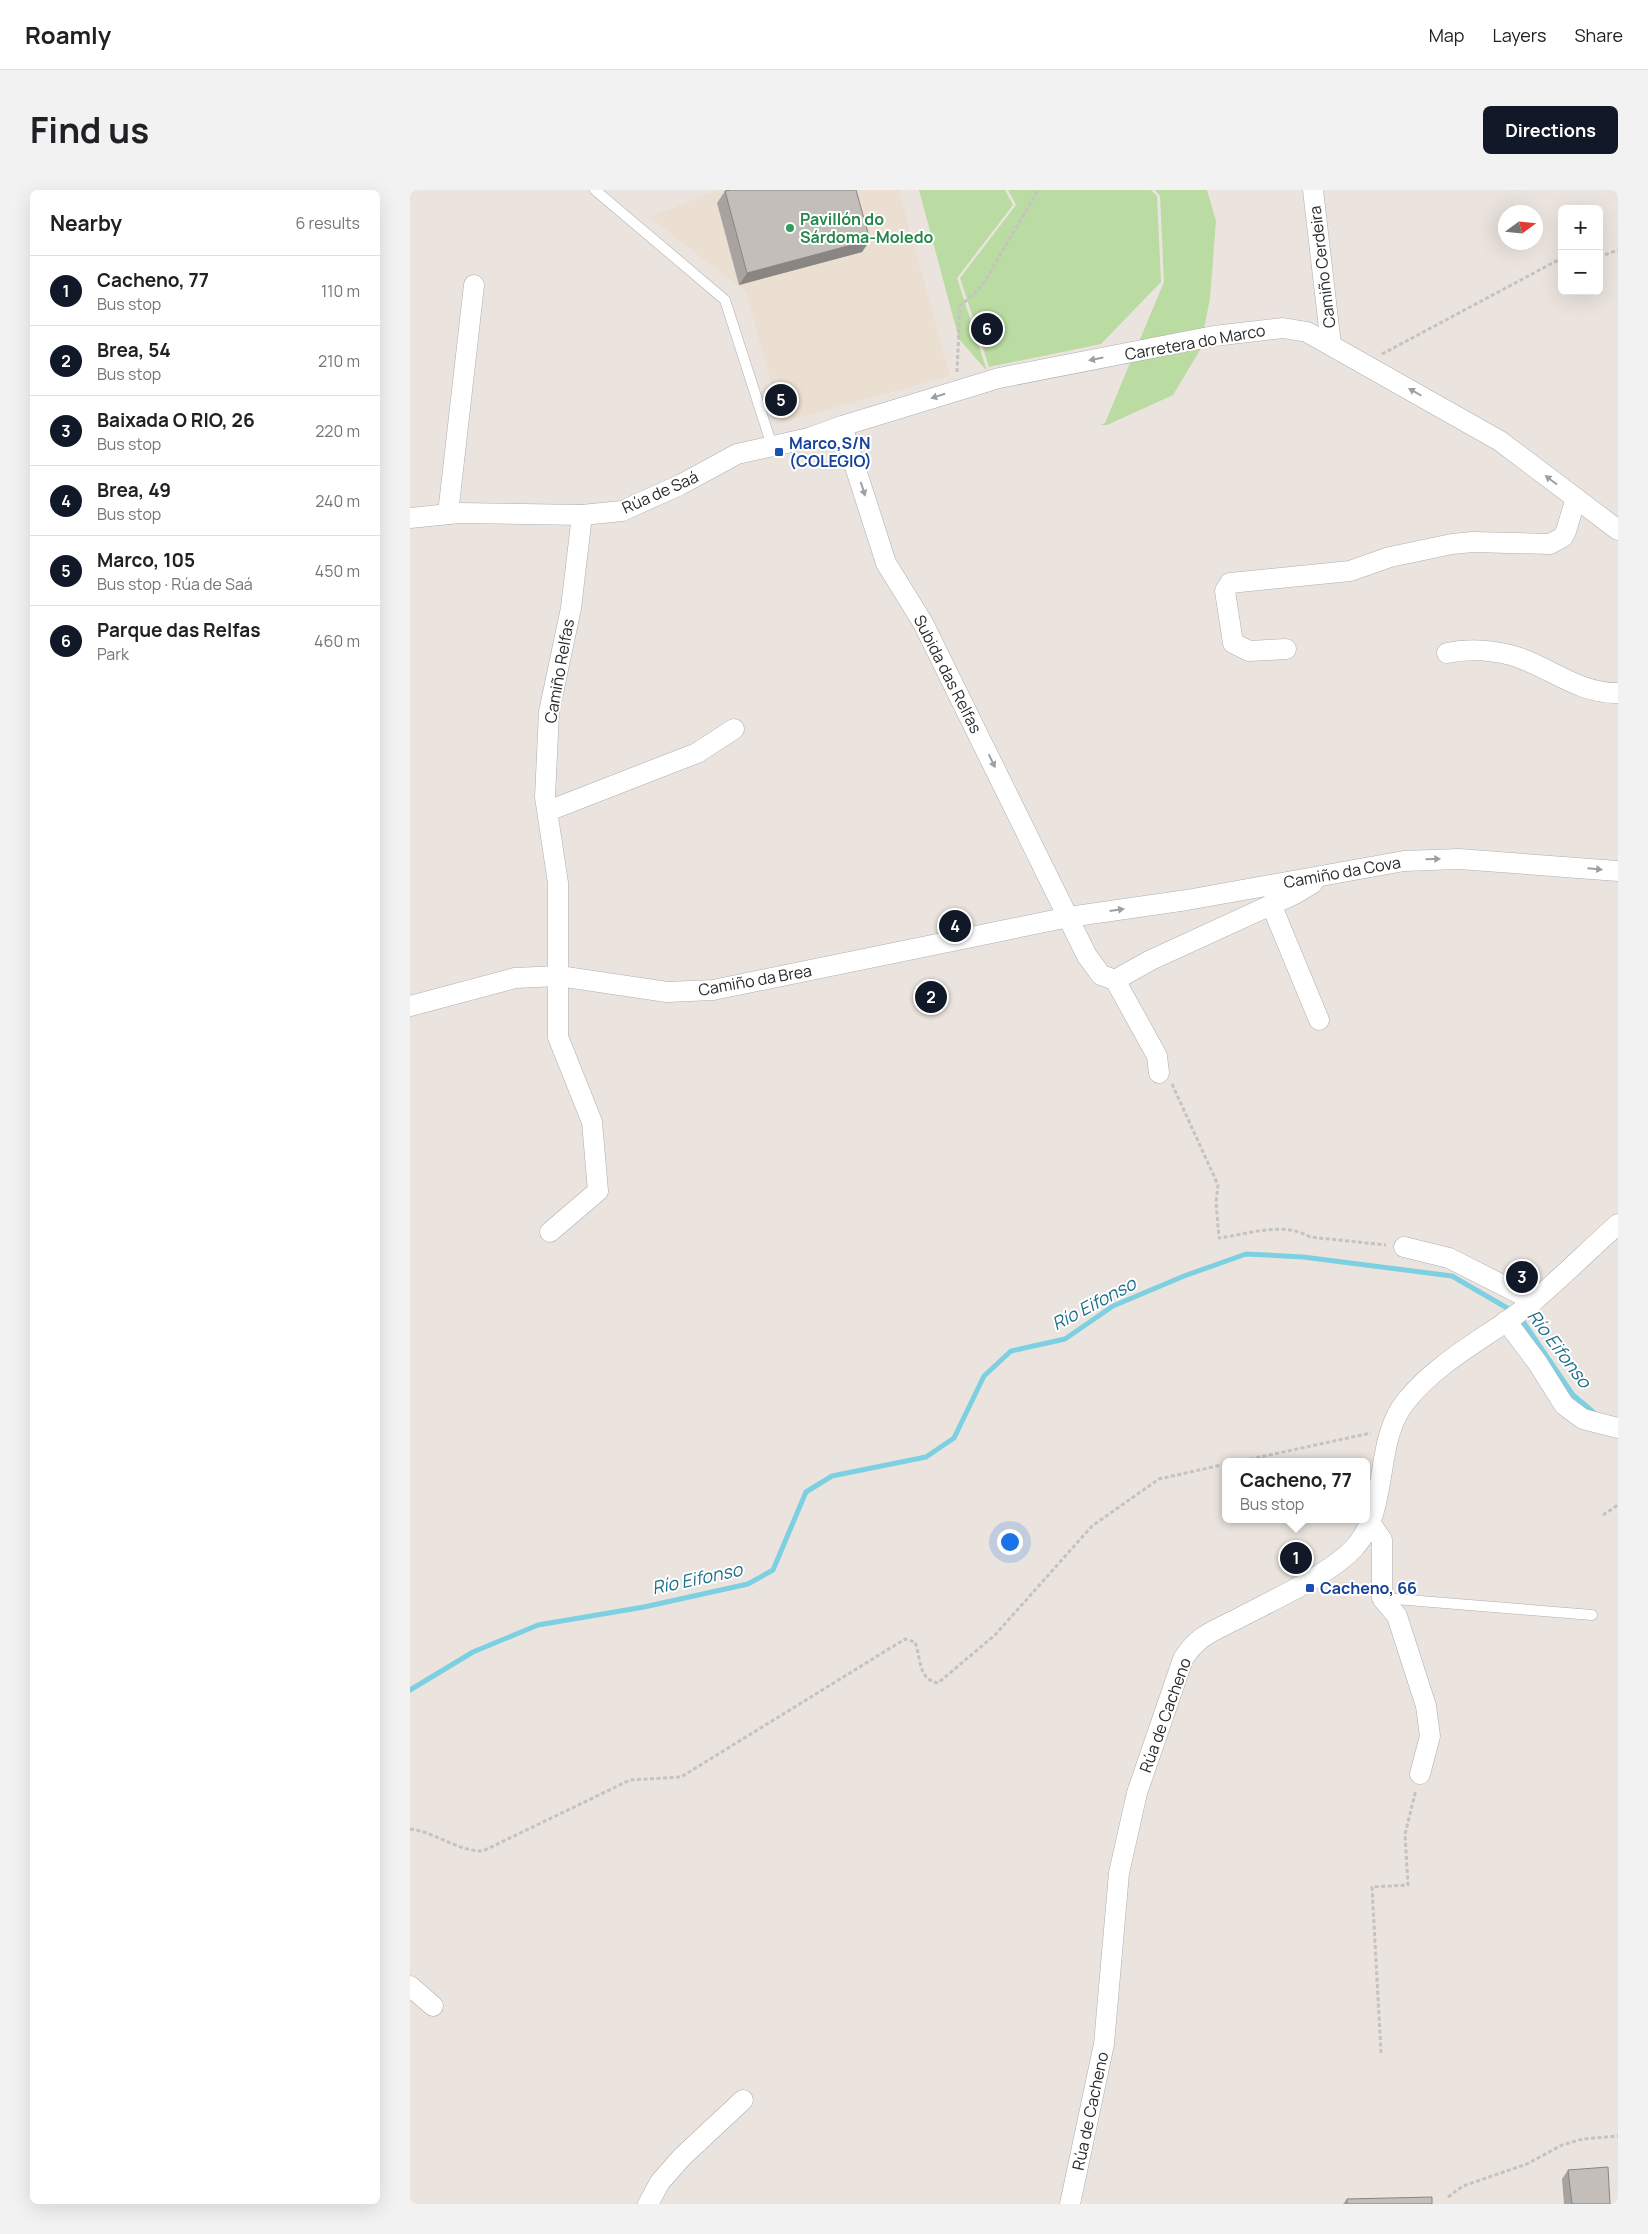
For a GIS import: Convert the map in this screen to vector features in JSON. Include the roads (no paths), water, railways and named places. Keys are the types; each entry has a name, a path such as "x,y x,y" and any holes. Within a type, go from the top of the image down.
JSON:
{"street":[{"name":"Camiño Cerdeira","path":"1313,190 1331,345"},
{"path":"448,514 474,284"},
{"name":"Carretera do Marco","path":"842,426 999,378 1214,336 1283,328 1307,332 1500,441 1618,530"},
{"name":"Rúa de Saá","path":"410,518 448,514 582,515 622,511 680,485 737,454 809,438 842,426"},
{"name":"Subida das Relfas","path":"842,426 886,563 923,623 1087,956 1101,975 1115,980"},
{"path":"1286,649 1249,651 1233,643 1225,591 1230,583 1350,571 1390,557 1452,544 1473,542 1550,544 1563,536 1566,531 1576,498"},
{"name":"Camiño Relfas","path":"550,1232 598,1192 592,1122 558,1037 558,883 545,797 549,712 571,608 582,515"},
{"path":"1447,653 1471,649 1503,653 1521,658 1573,684 1618,693"},
{"path":"548,811 697,753 734,729"},
{"name":"Camiño da Cova","path":"1069,917 1187,900 1430,858 1459,858 1618,871"},
{"path":"1159,1073 1158,1056 1115,980 1151,960 1295,894 1323,876"},
{"path":"1271,904 1319,1020"},
{"name":"Camiño da Brea","path":"410,1006 515,978 559,976 666,992 713,990 1069,917"},
{"name":"Rúa de Cacheno","path":"1070,2204 1104,2044 1119,1873 1137,1793 1183,1659 1192,1644 1205,1634 1237,1619 1322,1572 1347,1555 1371,1524 1391,1428 1405,1401 1436,1370 1534,1301 1618,1224"},
{"path":"1404,1247 1449,1258 1534,1301"},
{"path":"1510,1319 1564,1405 1583,1419 1618,1428"},
{"path":"1371,1524 1382,1540 1382,1598 1397,1616 1426,1706 1430,1736 1420,1774"},
{"path":"410,1986 433,2006"},
{"path":"648,2204 660,2182 682,2157 743,2100"}],"lane":[{"path":"595,190 725,300 772,446"},
{"path":"1382,1598 1592,1615"}],"waterway":[{"name":"Río Eifonso","path":"410,1690 473,1652 538,1625 644,1607 748,1584 773,1570 806,1492 832,1476 926,1457 954,1438 984,1376 1011,1351 1065,1339 1113,1306 1184,1276 1246,1254 1303,1257 1452,1276 1514,1312"},
{"name":"Río Eifonso","path":"1520,1317 1573,1395 1598,1416"}],"place":[{"name":"Pavillón do Sárdoma-Moledo","path":"790,228"},
{"name":"Parque das Relfas","path":"987,329"},
{"name":"Marco, 105","path":"781,400"},
{"name":"Marco,S/N (COLEGIO)","path":"779,452"},
{"name":"Brea, 49","path":"955,926"},
{"name":"Brea, 54","path":"931,997"},
{"name":"Baixada O RIO, 26","path":"1522,1277"},
{"name":"Cacheno, 77","path":"1296,1558"},
{"name":"Cacheno, 66","path":"1310,1588"}]}
